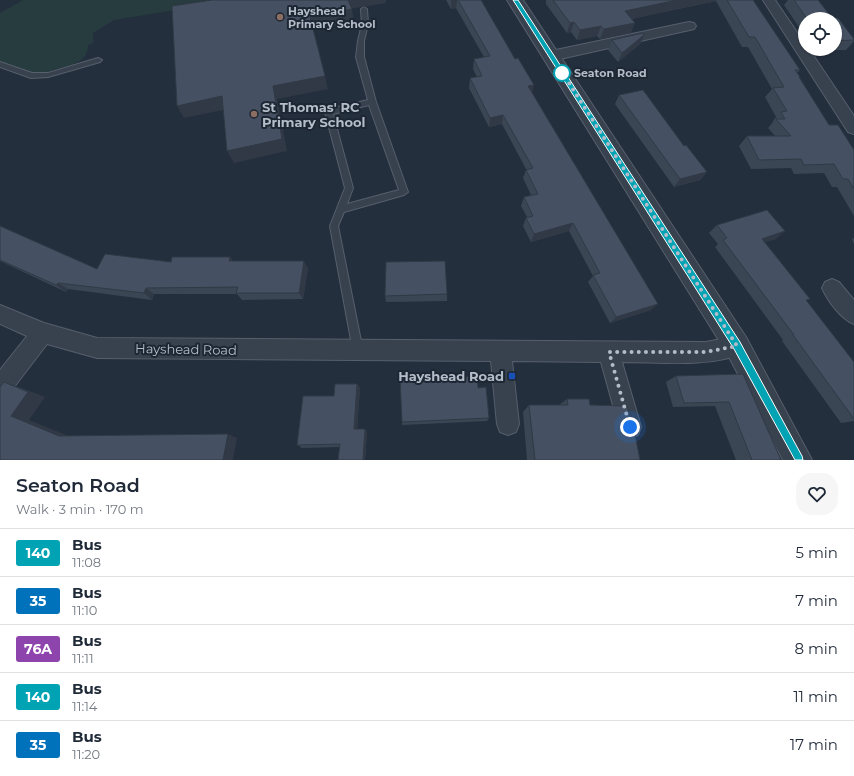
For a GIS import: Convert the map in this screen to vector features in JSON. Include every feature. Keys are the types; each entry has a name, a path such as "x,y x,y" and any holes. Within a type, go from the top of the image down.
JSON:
{"street":[{"path":"515,0 737,346 798,460"},
{"path":"768,0 854,128"},
{"path":"551,56 689,26"},
{"path":"832,288 854,315"},
{"name":"Hayshead Road","path":"0,314 43,332 97,348 358,351 706,352 737,346"},
{"path":"0,387 43,332"},
{"path":"500,351 508,424"},
{"path":"609,352 630,427"}],"lane":[{"path":"342,209 404,192 372,102 360,57 361,41 365,24 364,9"},
{"path":"0,64 31,76 48,75 98,60"},
{"path":"358,351 334,226 349,188 329,112 372,102"}],"green space":[{"path":"23,0 236,0 114,20 93,33 93,43 88,45 83,59 74,64 45,72 29,73 0,62 0,13"}],"building":[{"path":"212,0 348,0 352,9 310,17 325,76 273,86 282,139 227,151 222,96 177,106 172,6"},
{"path":"458,0 481,0 515,59 518,58 534,85 528,86 658,304 616,317 593,275 600,273 573,223 534,234 526,218 533,216 524,197 538,194 526,170 533,168 503,115 490,118 470,78 482,76 474,59 490,56"},
{"path":"553,0 677,0 625,11 635,23 604,29 601,26 580,30 574,22 570,23"},
{"path":"727,0 753,0 800,70 795,70 829,125 838,125 854,150 854,189 848,179 843,179 834,164 804,165 801,159 759,160 747,136 791,136 776,119 785,119 781,112 787,111 773,88 784,87 755,37 749,37"},
{"path":"794,0 818,0 827,12 802,12"},
{"path":"842,23 854,39 842,41"},
{"path":"643,33 644,35 622,53 612,40"},
{"path":"643,90 684,146 686,145 707,172 680,179 619,95"},
{"path":"767,210 785,231 762,239 810,299 806,300 854,362 854,419 723,240 727,238 717,225"},
{"path":"0,226 97,269 105,254 171,262 172,257 230,257 229,261 304,261 299,293 236,293 238,287 146,288 144,293 58,283 56,285 0,260"},
{"path":"445,261 447,294 385,296 386,262"},
{"path":"743,374 781,460 752,460 729,402 684,403 676,376"},
{"path":"441,375 441,378 477,376 478,388 486,387 489,418 402,422 400,378"},
{"path":"4,382 28,392 11,416 59,436 228,434 223,460 0,460 0,387"},
{"path":"335,384 357,384 354,429 365,429 363,460 338,460 340,444 297,445 303,396 334,396"},
{"path":"567,399 589,399 590,405 627,406 633,424 640,460 535,460 529,405 568,405"}],"bus line":[{"name":"140","path":"515,0 737,346 798,460"}],"place":[{"name":"Hayshead Primary School","path":"280,17"},
{"name":"Seaton Road","path":"562,73"},
{"name":"St Thomas' RC Primary School","path":"254,114"},
{"name":"Hayshead Road","path":"512,376"}],"route":[{"path":"562,73 560,69 737,346 706,352 609,352 630,427"}]}
